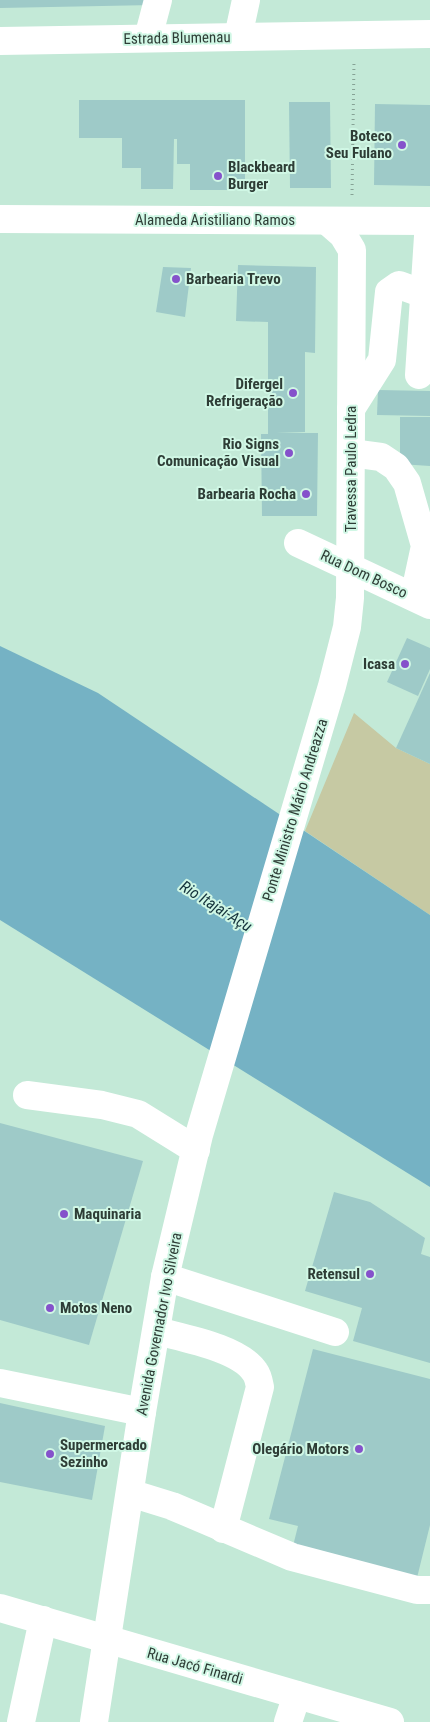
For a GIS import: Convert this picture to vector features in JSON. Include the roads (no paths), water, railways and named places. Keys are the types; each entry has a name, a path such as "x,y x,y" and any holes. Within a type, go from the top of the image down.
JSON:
{"street":[{"path":"148,38 158,0"},
{"path":"238,37 244,1"},
{"name":"Estrada Blumenau","path":"0,41 430,34"},
{"name":"Alameda Aristiliano Ramos","path":"0,219 430,221"},
{"path":"340,221 343,235 352,250 376,229 391,221"},
{"path":"419,375 430,221"},
{"name":"Travessa Paulo Ledra","path":"332,686 347,627 350,568 352,250"},
{"path":"351,409 382,360 389,292 400,285 424,294"},
{"path":"351,453 381,457 396,467 407,482 425,546 422,601"},
{"name":"Rua Dom Bosco","path":"298,543 422,601"},
{"name":"Ponte Ministro Mário Andreazza","path":"197,1142 332,686"},
{"path":"28,1095 102,1105 138,1114 197,1142"},
{"name":"Avenida Governador Ivo Silveira","path":"94,1722 165,1277 197,1142"},
{"path":"165,1277 335,1332"},
{"path":"157,1331 213,1346 244,1360 255,1372 260,1387 224,1529"},
{"path":"0,1383 142,1412"},
{"path":"130,1493 172,1506 292,1557 417,1590 430,1590"},
{"name":"Rua Jacó Finardi","path":"0,1608 390,1722"},
{"path":"21,1722 43,1620"},
{"path":"288,1722 297,1695"}],"water":[{"name":"Rio Itajaí-Açu","path":"0,646 98,693 430,915 430,1187 0,920"}],"place":[{"name":"Boteco Seu Fulano","path":"402,145"},
{"name":"Blackbeard Burger","path":"218,176"},
{"name":"Barbearia Trevo","path":"176,279"},
{"name":"Difergel Refrigeração","path":"293,393"},
{"name":"Rio Signs Comunicação Visual","path":"289,453"},
{"name":"Barbearia Rocha","path":"306,494"},
{"name":"Icasa","path":"405,664"},
{"name":"Maquinaria","path":"64,1214"},
{"name":"Retensul","path":"370,1274"},
{"name":"Motos Neno","path":"50,1308"},
{"name":"Olegário Motors","path":"359,1449"},
{"name":"Supermercado Sezinho","path":"50,1454"}]}
